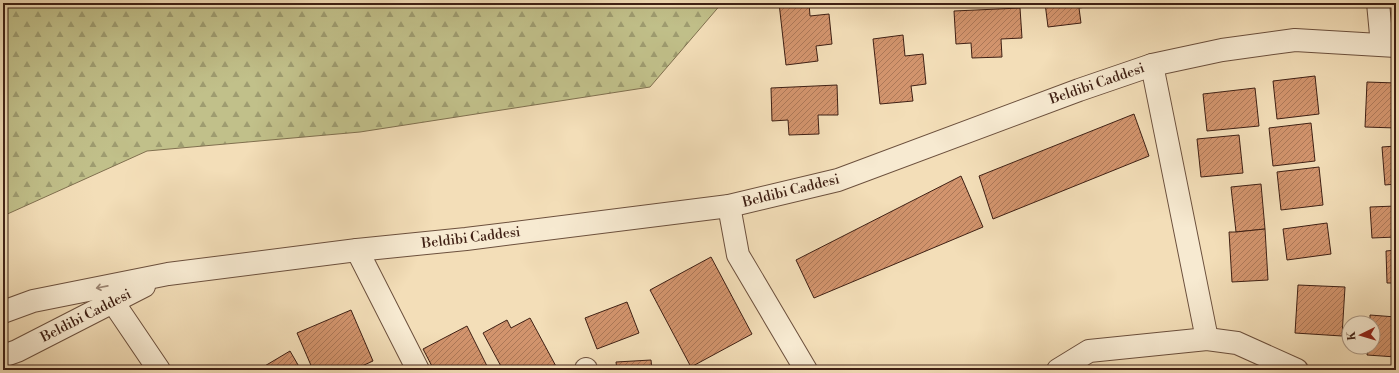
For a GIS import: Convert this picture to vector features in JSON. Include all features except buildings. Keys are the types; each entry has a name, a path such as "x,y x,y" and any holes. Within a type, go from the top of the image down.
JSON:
{"street":[{"path":"1378,3 1389,46"},
{"name":"Beldibi Caddesi","path":"3,312 33,301 168,274 729,206 838,180 1079,90 1152,65 1222,50 1295,40 1389,46"},
{"path":"1152,65 1207,339"},
{"path":"729,206 738,255 806,370"},
{"path":"358,250 418,370"},
{"name":"Beldibi Caddesi","path":"3,356 17,351 168,274"},
{"path":"113,302 159,370"},
{"path":"1058,370 1088,351 1207,339 1237,343 1297,370"}],"green space":[{"path":"3,3 722,3 650,87 360,132 147,151 3,216"}]}
